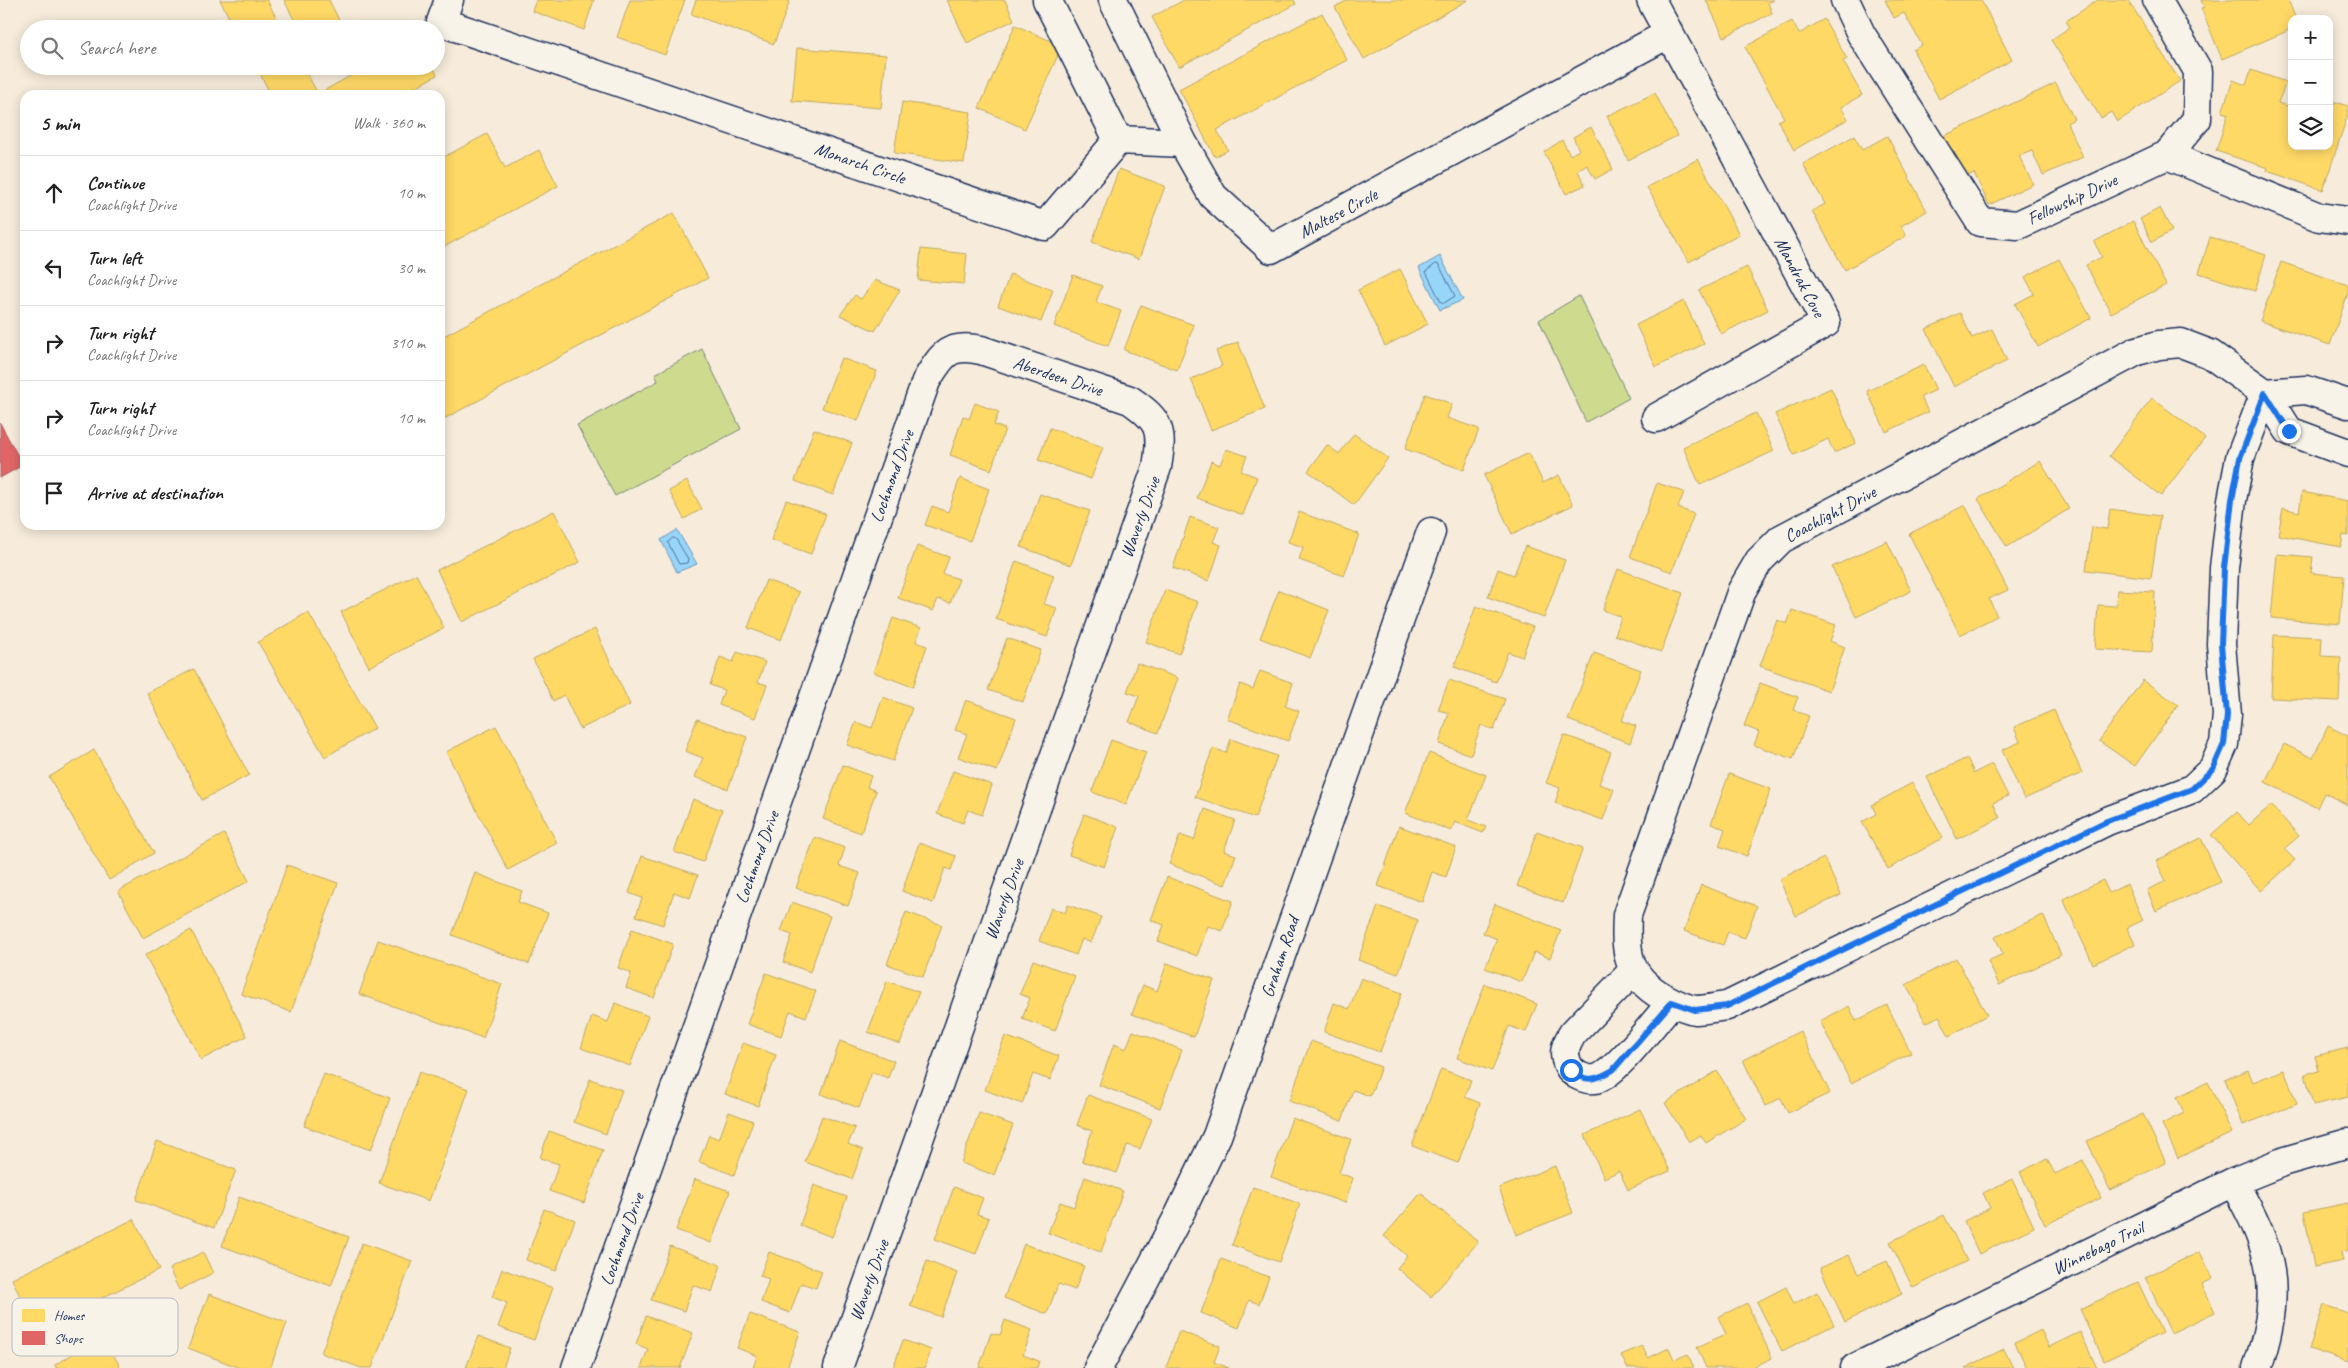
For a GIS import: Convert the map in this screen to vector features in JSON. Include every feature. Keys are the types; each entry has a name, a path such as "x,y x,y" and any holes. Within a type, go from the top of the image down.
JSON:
{"street":[{"name":"Monarch Circle","path":"443,20 449,0"},
{"path":"1047,0 1118,140 1183,143"},
{"name":"Maltese Circle","path":"1113,0 1183,143 1213,196 1271,249 1668,34"},
{"path":"1651,0 1668,34"},
{"name":"Fellowship Drive","path":"1845,0 1860,34 1980,222 2018,225 2167,155"},
{"path":"2157,0 2198,71 2197,119 2167,155 2319,217 2348,221"},
{"name":"Monarch Circle","path":"445,23 1045,226 1118,140"},
{"name":"Mandrak Cove","path":"1656,418 1826,323 1668,34"},
{"path":"2319,217 2348,207"},
{"name":"Coachlight Drive","path":"2265,393 2240,458 2232,500 2224,568 2221,644 2227,715 2224,744 2213,769 2192,789 2107,821 1727,1006 1695,1010 1672,1002 1649,989 1633,971 1626,942 1626,915 1742,590 1759,561 1781,539 2137,351 2159,345 2181,343 2210,354 2265,393 2289,431 2348,453"},
{"name":"Aberdeen Drive","path":"947,352 964,347 981,350 1130,400 1149,413 1158,428"},
{"name":"Lochmond Drive","path":"576,1368 926,381 947,352"},
{"path":"2265,393 2306,390 2348,404"},
{"name":"Waverly Drive","path":"838,1368 1158,467 1161,445 1158,428"},
{"name":"Graham Road","path":"1098,1368 1179,1215 1217,1136 1430,532"},
{"path":"1633,971 1572,1033 1564,1053 1573,1072 1584,1078 1596,1079 1613,1070 1672,1002"},
{"name":"Winnebago Trail","path":"1855,1368 1898,1358 2233,1182 2285,1161 2348,1142"},
{"path":"2233,1182 2254,1217 2267,1252 2273,1286 2271,1318 2257,1368"}],"green space":[{"path":"1579,296 1629,398 1586,422 1539,320"},
{"path":"702,349 741,429 615,496 577,425 658,381 655,374"}],"water":[{"path":"1440,256 1463,300 1440,310 1419,268"},
{"path":"677,530 697,564 677,572 661,540"}],"building: Homes":[{"path":"220,0 267,0 277,20 230,20"},
{"path":"284,0 329,0 339,20 294,20"},
{"path":"536,0 594,0 584,30 532,11"},
{"path":"630,0 685,0 665,55 617,37"},
{"path":"696,0 790,0 774,44 691,14"},
{"path":"947,0 1005,0 1014,20 967,43"},
{"path":"1184,0 1294,0 1296,4 1179,67 1152,17"},
{"path":"1348,0 1468,0 1364,59 1335,7"},
{"path":"1706,0 1774,0 1768,3 1772,13 1724,37"},
{"path":"1885,0 1981,0 2012,60 1939,99 1913,50 1922,45 1904,13 1894,18"},
{"path":"2098,0 2128,0 2180,81 2117,122 2111,112 2101,118 2051,40 2070,27 2066,21"},
{"path":"2201,0 2288,0 2294,15 2288,15 2288,31 2222,59 2201,8 2204,7"},
{"path":"1322,13 1347,60 1217,130 1228,150 1215,157 1179,89"},
{"path":"1824,19 1847,59 1843,61 1862,95 1841,107 1848,119 1794,150 1778,121 1784,118 1745,47 1792,21 1799,34"},
{"path":"1015,25 1062,46 1025,129 979,108"},
{"path":"797,48 886,55 881,108 792,101"},
{"path":"2251,70 2286,82 2278,103 2288,106 2288,150 2333,150 2333,101 2348,106 2348,114 2323,190 2267,171 2268,168 2216,151 2228,114 2222,112 2233,80 2246,85"},
{"path":"261,75 308,75 316,90 268,90"},
{"path":"352,75 437,75 410,90 325,90"},
{"path":"2056,83 2074,119 2067,123 2083,157 2043,175 2032,151 2019,156 2033,184 1989,205 1974,173 1964,178 1944,136"},
{"path":"1655,93 1677,136 1628,160 1607,116"},
{"path":"902,102 971,112 964,163 894,153"},
{"path":"1591,127 1613,169 1595,179 1587,165 1578,171 1585,185 1566,194 1544,152 1562,140 1570,155 1579,150 1573,137"},
{"path":"487,134 505,168 539,150 558,186 445,246 445,156"},
{"path":"1854,136 1862,150 1887,136 1927,211 1901,226 1906,236 1845,270 1812,211 1825,204 1803,164"},
{"path":"1698,159 1739,234 1689,262 1647,187"},
{"path":"1119,169 1165,186 1139,259 1092,242"},
{"path":"2160,208 2172,231 2152,242 2140,219"},
{"path":"674,213 708,278 445,418 445,335"},
{"path":"2133,221 2166,285 2111,313 2086,265 2102,257 2094,242"},
{"path":"2210,237 2266,255 2255,291 2199,273"},
{"path":"921,249 967,254 964,284 918,280"},
{"path":"2059,259 2091,318 2038,347 2015,304 2034,294 2025,277"},
{"path":"2281,262 2348,285 2348,293 2330,345 2260,321"},
{"path":"1747,267 1768,310 1721,334 1699,290"},
{"path":"1400,269 1428,324 1385,346 1358,290"},
{"path":"1010,274 1053,290 1041,322 998,306"},
{"path":"1073,275 1102,286 1096,302 1121,311 1108,346 1054,326"},
{"path":"875,280 900,290 875,331 840,315 855,295 861,299"},
{"path":"1684,301 1704,344 1656,367 1636,325"},
{"path":"1141,305 1194,325 1177,370 1124,350"},
{"path":"1960,313 1972,338 1992,329 2007,361 1954,387 1926,329"},
{"path":"1238,342 1265,409 1211,430 1191,379 1222,366 1216,351"},
{"path":"841,358 877,371 858,421 822,408"},
{"path":"1924,365 1936,390 1921,397 1928,412 1886,432 1867,391"},
{"path":"1831,388 1856,443 1834,453 1828,439 1794,455 1775,414"},
{"path":"1425,394 1452,404 1447,418 1479,429 1464,470 1405,449"},
{"path":"2152,398 2205,438 2161,496 2109,456"},
{"path":"975,403 999,412 994,425 1005,429 991,470 950,455 963,416 969,419"},
{"path":"1756,413 1774,451 1700,485 1683,447"},
{"path":"1050,428 1103,447 1091,479 1038,460"},
{"path":"814,429 852,443 833,495 795,481"},
{"path":"1354,434 1388,458 1354,505 1308,471 1327,445 1339,454"},
{"path":"1226,449 1247,456 1241,471 1257,477 1243,515 1197,498 1211,461 1220,465"},
{"path":"1529,453 1543,483 1559,475 1573,505 1512,534 1484,475"},
{"path":"2040,461 2069,509 2007,547 1978,499"},
{"path":"960,478 989,489 970,541 925,525 932,506 948,512"},
{"path":"687,481 702,509 684,519 669,491"},
{"path":"1657,483 1684,492 1678,508 1694,514 1672,572 1630,557"},
{"path":"2302,492 2348,501 2348,536 2343,535 2341,547 2278,535 2283,508 2299,512"},
{"path":"1040,494 1090,511 1071,565 1021,547"},
{"path":"786,500 826,514 811,554 771,540"},
{"path":"1965,505 2008,590 1989,599 1997,616 1960,635 1909,534"},
{"path":"2110,509 2160,516 2151,578 2086,570 2092,527 2107,529"},
{"path":"554,511 580,562 462,622 437,570"},
{"path":"1299,512 1359,534 1344,576 1299,560 1303,547 1288,542"},
{"path":"1190,517 1219,527 1213,542 1221,545 1209,581 1173,568"},
{"path":"1887,541 1911,591 1856,617 1832,567"},
{"path":"917,546 949,557 943,574 959,579 950,603 938,599 933,611 898,598"},
{"path":"1525,546 1565,560 1544,618 1488,597 1498,569 1514,575"},
{"path":"2277,554 2313,557 2311,573 2344,576 2340,624 2271,618"},
{"path":"1016,561 1054,575 1044,604 1057,608 1047,637 996,619"},
{"path":"1618,569 1683,593 1661,652 1615,635 1621,617 1603,610"},
{"path":"416,574 444,628 369,667 341,612"},
{"path":"766,580 799,592 781,640 748,628"},
{"path":"1165,590 1198,602 1179,654 1146,642"},
{"path":"1279,590 1329,610 1310,658 1260,638"},
{"path":"2117,590 2155,592 2152,652 2095,649 2098,605 2116,606"},
{"path":"1476,606 1533,627 1522,657 1508,652 1496,682 1454,667"},
{"path":"1792,610 1836,625 1830,641 1845,647 1829,691 1760,666 1777,620 1787,624"},
{"path":"308,612 375,728 325,757 258,642"},
{"path":"893,618 921,628 916,642 927,646 913,687 873,672"},
{"path":"595,629 630,705 580,729 564,695 553,701 533,659"},
{"path":"2274,635 2322,637 2321,656 2341,657 2339,701 2271,698"},
{"path":"1007,638 1041,650 1023,702 988,690"},
{"path":"737,652 765,662 758,682 767,685 755,718 719,705 724,690 710,685 720,657 733,662"},
{"path":"1594,653 1641,670 1622,721 1636,726 1630,743 1568,720"},
{"path":"1137,663 1178,678 1158,733 1129,722 1139,696 1127,692"},
{"path":"194,669 249,775 202,800 147,693"},
{"path":"1260,671 1293,683 1285,706 1299,711 1288,741 1227,719 1240,684 1253,689"},
{"path":"1449,680 1505,699 1494,730 1481,725 1471,755 1439,744 1449,713 1438,710"},
{"path":"2143,680 2178,705 2135,766 2099,741"},
{"path":"1760,683 1798,697 1793,710 1809,716 1793,759 1754,745 1759,732 1744,726"},
{"path":"883,697 912,708 893,761 847,745 856,722 872,728"},
{"path":"966,700 1016,718 997,771 958,757 967,734 955,730"},
{"path":"2054,710 2082,773 2024,799 2002,750 2020,742 2014,727"},
{"path":"697,719 747,737 728,789 695,777 703,758 685,751"},
{"path":"496,726 557,843 508,870 446,752"},
{"path":"2328,726 2348,736 2348,805 2324,793 2317,808 2265,782 2284,744 2313,758"},
{"path":"1564,735 1611,752 1599,784 1614,789 1603,820 1555,803 1560,788 1546,783"},
{"path":"1231,739 1277,756 1255,818 1195,797 1213,748 1226,753"},
{"path":"1111,740 1146,752 1126,805 1092,792"},
{"path":"94,750 154,853 109,880 49,777"},
{"path":"1429,753 1486,775 1468,820 1486,827 1483,833 1455,822 1451,831 1405,813"},
{"path":"1967,758 1974,773 1992,764 2008,796 1993,803 2000,818 1957,839 1927,777"},
{"path":"843,765 871,776 867,787 876,791 861,833 823,819"},
{"path":"953,771 992,785 982,815 968,810 963,823 937,814"},
{"path":"1729,774 1771,789 1747,856 1719,846 1725,829 1711,824"},
{"path":"1912,783 1943,838 1888,869 1862,822 1876,814 1872,805"},
{"path":"693,799 722,810 703,862 674,852"},
{"path":"2271,805 2299,836 2284,849 2295,860 2261,891 2211,835 2237,812 2249,825"},
{"path":"1205,809 1235,820 1224,851 1236,855 1225,885 1169,864 1180,835 1194,840"},
{"path":"1084,814 1118,827 1104,867 1069,855"},
{"path":"1399,826 1456,847 1446,877 1432,872 1422,902 1378,886"},
{"path":"1537,831 1583,848 1563,903 1517,886"},
{"path":"224,834 249,881 143,938 118,891"},
{"path":"815,837 845,848 839,866 860,873 848,906 796,888"},
{"path":"2201,838 2221,882 2156,911 2147,890 2166,881 2156,861"},
{"path":"919,843 956,856 951,870 945,868 933,903 902,891"},
{"path":"642,856 698,875 690,898 674,892 663,925 636,916 642,898 629,893"},
{"path":"1824,858 1841,895 1796,916 1779,879"},
{"path":"287,865 338,883 291,1012 241,994"},
{"path":"475,873 522,891 518,902 548,913 529,964 452,935"},
{"path":"1167,877 1233,901 1222,931 1208,926 1197,956 1158,941 1164,925 1151,920"},
{"path":"2103,880 2109,893 2127,884 2143,920 2127,928 2135,944 2093,964 2063,899"},
{"path":"1701,885 1757,906 1745,938 1728,932 1723,945 1684,931"},
{"path":"792,902 830,916 810,972 783,962 792,935 781,931"},
{"path":"1495,904 1561,930 1550,958 1534,952 1522,982 1485,968 1497,939 1483,933"},
{"path":"1068,905 1101,917 1091,943 1082,939 1076,955 1039,941 1051,908 1065,913"},
{"path":"1378,906 1418,920 1398,974 1358,960"},
{"path":"906,912 942,925 923,977 887,964"},
{"path":"2043,915 2061,955 1999,985 1988,961 2003,954 1995,937"},
{"path":"632,929 673,944 654,998 626,988 631,973 618,968"},
{"path":"191,930 247,1036 201,1060 145,955"},
{"path":"378,940 502,984 483,1038 359,994"},
{"path":"1956,958 1987,1015 1949,1036 1939,1016 1926,1023 1906,985"},
{"path":"1033,960 1075,976 1055,1031 1022,1019 1030,998 1020,994"},
{"path":"1167,963 1214,980 1194,1037 1132,1014 1143,985 1157,991"},
{"path":"766,973 816,991 806,1017 790,1011 781,1036 747,1024"},
{"path":"1361,978 1402,993 1380,1052 1324,1032 1334,1003 1349,1009"},
{"path":"887,981 919,992 900,1044 868,1032"},
{"path":"1485,984 1537,1004 1526,1032 1509,1026 1492,1071 1457,1058"},
{"path":"615,1003 648,1016 630,1066 581,1048 592,1016 608,1022"},
{"path":"1887,1005 1911,1053 1851,1083 1820,1021 1849,1006 1856,1021"},
{"path":"1133,1031 1182,1050 1160,1108 1099,1085 1114,1044 1126,1049"},
{"path":"1800,1031 1830,1093 1788,1113 1781,1098 1765,1106 1743,1060"},
{"path":"1005,1036 1059,1056 1050,1080 1033,1074 1022,1104 985,1090"},
{"path":"840,1041 894,1061 888,1078 872,1072 859,1108 821,1094"},
{"path":"1311,1041 1381,1067 1370,1096 1353,1090 1342,1121 1289,1101"},
{"path":"743,1043 776,1055 758,1106 725,1094"},
{"path":"2348,1048 2348,1097 2313,1105 2305,1074 2319,1071 2315,1056"},
{"path":"1441,1069 1471,1080 1465,1097 1480,1103 1458,1163 1412,1146"},
{"path":"2248,1070 2253,1082 2284,1070 2297,1104 2243,1125 2225,1079"},
{"path":"1717,1071 1746,1119 1706,1143 1701,1135 1689,1142 1665,1103"},
{"path":"419,1072 469,1089 429,1201 379,1183"},
{"path":"324,1074 390,1098 371,1150 304,1126"},
{"path":"590,1079 622,1090 606,1134 574,1122"},
{"path":"2208,1082 2232,1133 2178,1158 2162,1124 2184,1113 2177,1097"},
{"path":"1088,1095 1152,1119 1140,1149 1127,1145 1117,1173 1082,1161 1092,1131 1077,1125"},
{"path":"1640,1109 1670,1171 1628,1190 1619,1171 1604,1178 1585,1135"},
{"path":"729,1112 753,1121 734,1175 699,1162 709,1135 719,1139"},
{"path":"979,1113 1013,1125 994,1175 961,1163"},
{"path":"2143,1114 2166,1163 2110,1190 2087,1141"},
{"path":"822,1116 855,1128 848,1144 863,1150 852,1179 805,1162"},
{"path":"1292,1118 1351,1139 1339,1173 1353,1178 1345,1203 1271,1177"},
{"path":"549,1131 603,1150 584,1203 549,1191 559,1164 540,1158"},
{"path":"157,1141 236,1170 214,1228 136,1200"},
{"path":"2047,1159 2055,1174 2083,1160 2101,1198 2045,1225 2020,1172"},
{"path":"1555,1166 1573,1213 1516,1235 1499,1188"},
{"path":"1085,1177 1123,1191 1101,1252 1048,1233 1060,1202 1074,1207"},
{"path":"695,1179 730,1191 711,1243 676,1230"},
{"path":"2012,1179 2034,1227 1979,1254 1964,1221 1990,1208 1983,1193"},
{"path":"814,1185 847,1197 832,1237 800,1225"},
{"path":"954,1187 983,1198 977,1214 989,1218 976,1254 935,1239"},
{"path":"1253,1187 1300,1204 1279,1262 1232,1245"},
{"path":"1421,1193 1478,1242 1431,1297 1397,1268 1407,1256 1384,1236"},
{"path":"239,1197 349,1237 331,1286 222,1246"},
{"path":"2348,1203 2348,1250 2341,1252 2343,1261 2314,1267 2304,1212"},
{"path":"544,1209 575,1220 556,1271 526,1260"},
{"path":"1944,1215 1967,1261 1913,1288 1890,1242"},
{"path":"134,1219 159,1270 102,1298 21,1298 12,1279"},
{"path":"362,1243 412,1261 372,1368 361,1368 321,1353"},
{"path":"1024,1244 1084,1266 1075,1290 1058,1284 1047,1314 1004,1298"},
{"path":"670,1246 721,1265 712,1292 693,1285 684,1311 651,1300"},
{"path":"203,1252 213,1273 179,1290 169,1269"},
{"path":"769,1252 822,1271 816,1288 801,1283 790,1313 761,1302 769,1279 760,1276"},
{"path":"2200,1252 2213,1279 2202,1284 2215,1312 2171,1333 2145,1277"},
{"path":"1849,1255 1858,1274 1887,1261 1902,1294 1845,1322 1820,1268"},
{"path":"1221,1259 1269,1277 1259,1304 1249,1300 1239,1328 1201,1313"},
{"path":"927,1261 957,1273 941,1317 910,1306"},
{"path":"502,1269 553,1288 534,1340 498,1327 507,1303 492,1297"},
{"path":"2138,1282 2162,1333 2104,1361 2080,1309"},
{"path":"1786,1287 1794,1304 1817,1292 1834,1325 1782,1351 1757,1302"},
{"path":"209,1294 287,1323 270,1368 240,1368 188,1348"},
{"path":"1747,1303 1772,1358 1751,1368 1706,1368 1697,1347 1726,1334 1718,1317"},
{"path":"2324,1305 2348,1313 2348,1362 2309,1349"},
{"path":"750,1314 800,1332 787,1368 753,1368 757,1356 737,1348"},
{"path":"646,1316 693,1333 680,1368 641,1368 648,1349 636,1344"},
{"path":"1005,1320 1032,1330 1023,1355 1039,1361 1037,1368 979,1368 991,1333 1000,1335"},
{"path":"2041,1330 2049,1347 2080,1332 2097,1368 2027,1368 2015,1343"},
{"path":"1179,1331 1220,1346 1214,1362 1229,1368 1166,1368"},
{"path":"478,1336 510,1348 503,1368 466,1368"},
{"path":"903,1340 931,1350 925,1368 893,1368"},
{"path":"1642,1346 1648,1358 1669,1348 1674,1360 1688,1354 1694,1368 1627,1368 1621,1355"},
{"path":"2004,1349 2013,1368 1965,1368"},
{"path":"70,1356 114,1356 121,1368 56,1368 55,1365"}],"building: Shops":[{"path":"0,423 20,460 20,467 0,478"}],"route":[{"path":"1571,1070 1584,1078 1591,1079 1600,1078 1613,1070 1672,1002 1695,1010 1727,1006 2107,821 2192,789 2213,769 2224,744 2227,715 2221,644 2224,568 2232,500 2240,458 2265,393 2289,431"}]}
